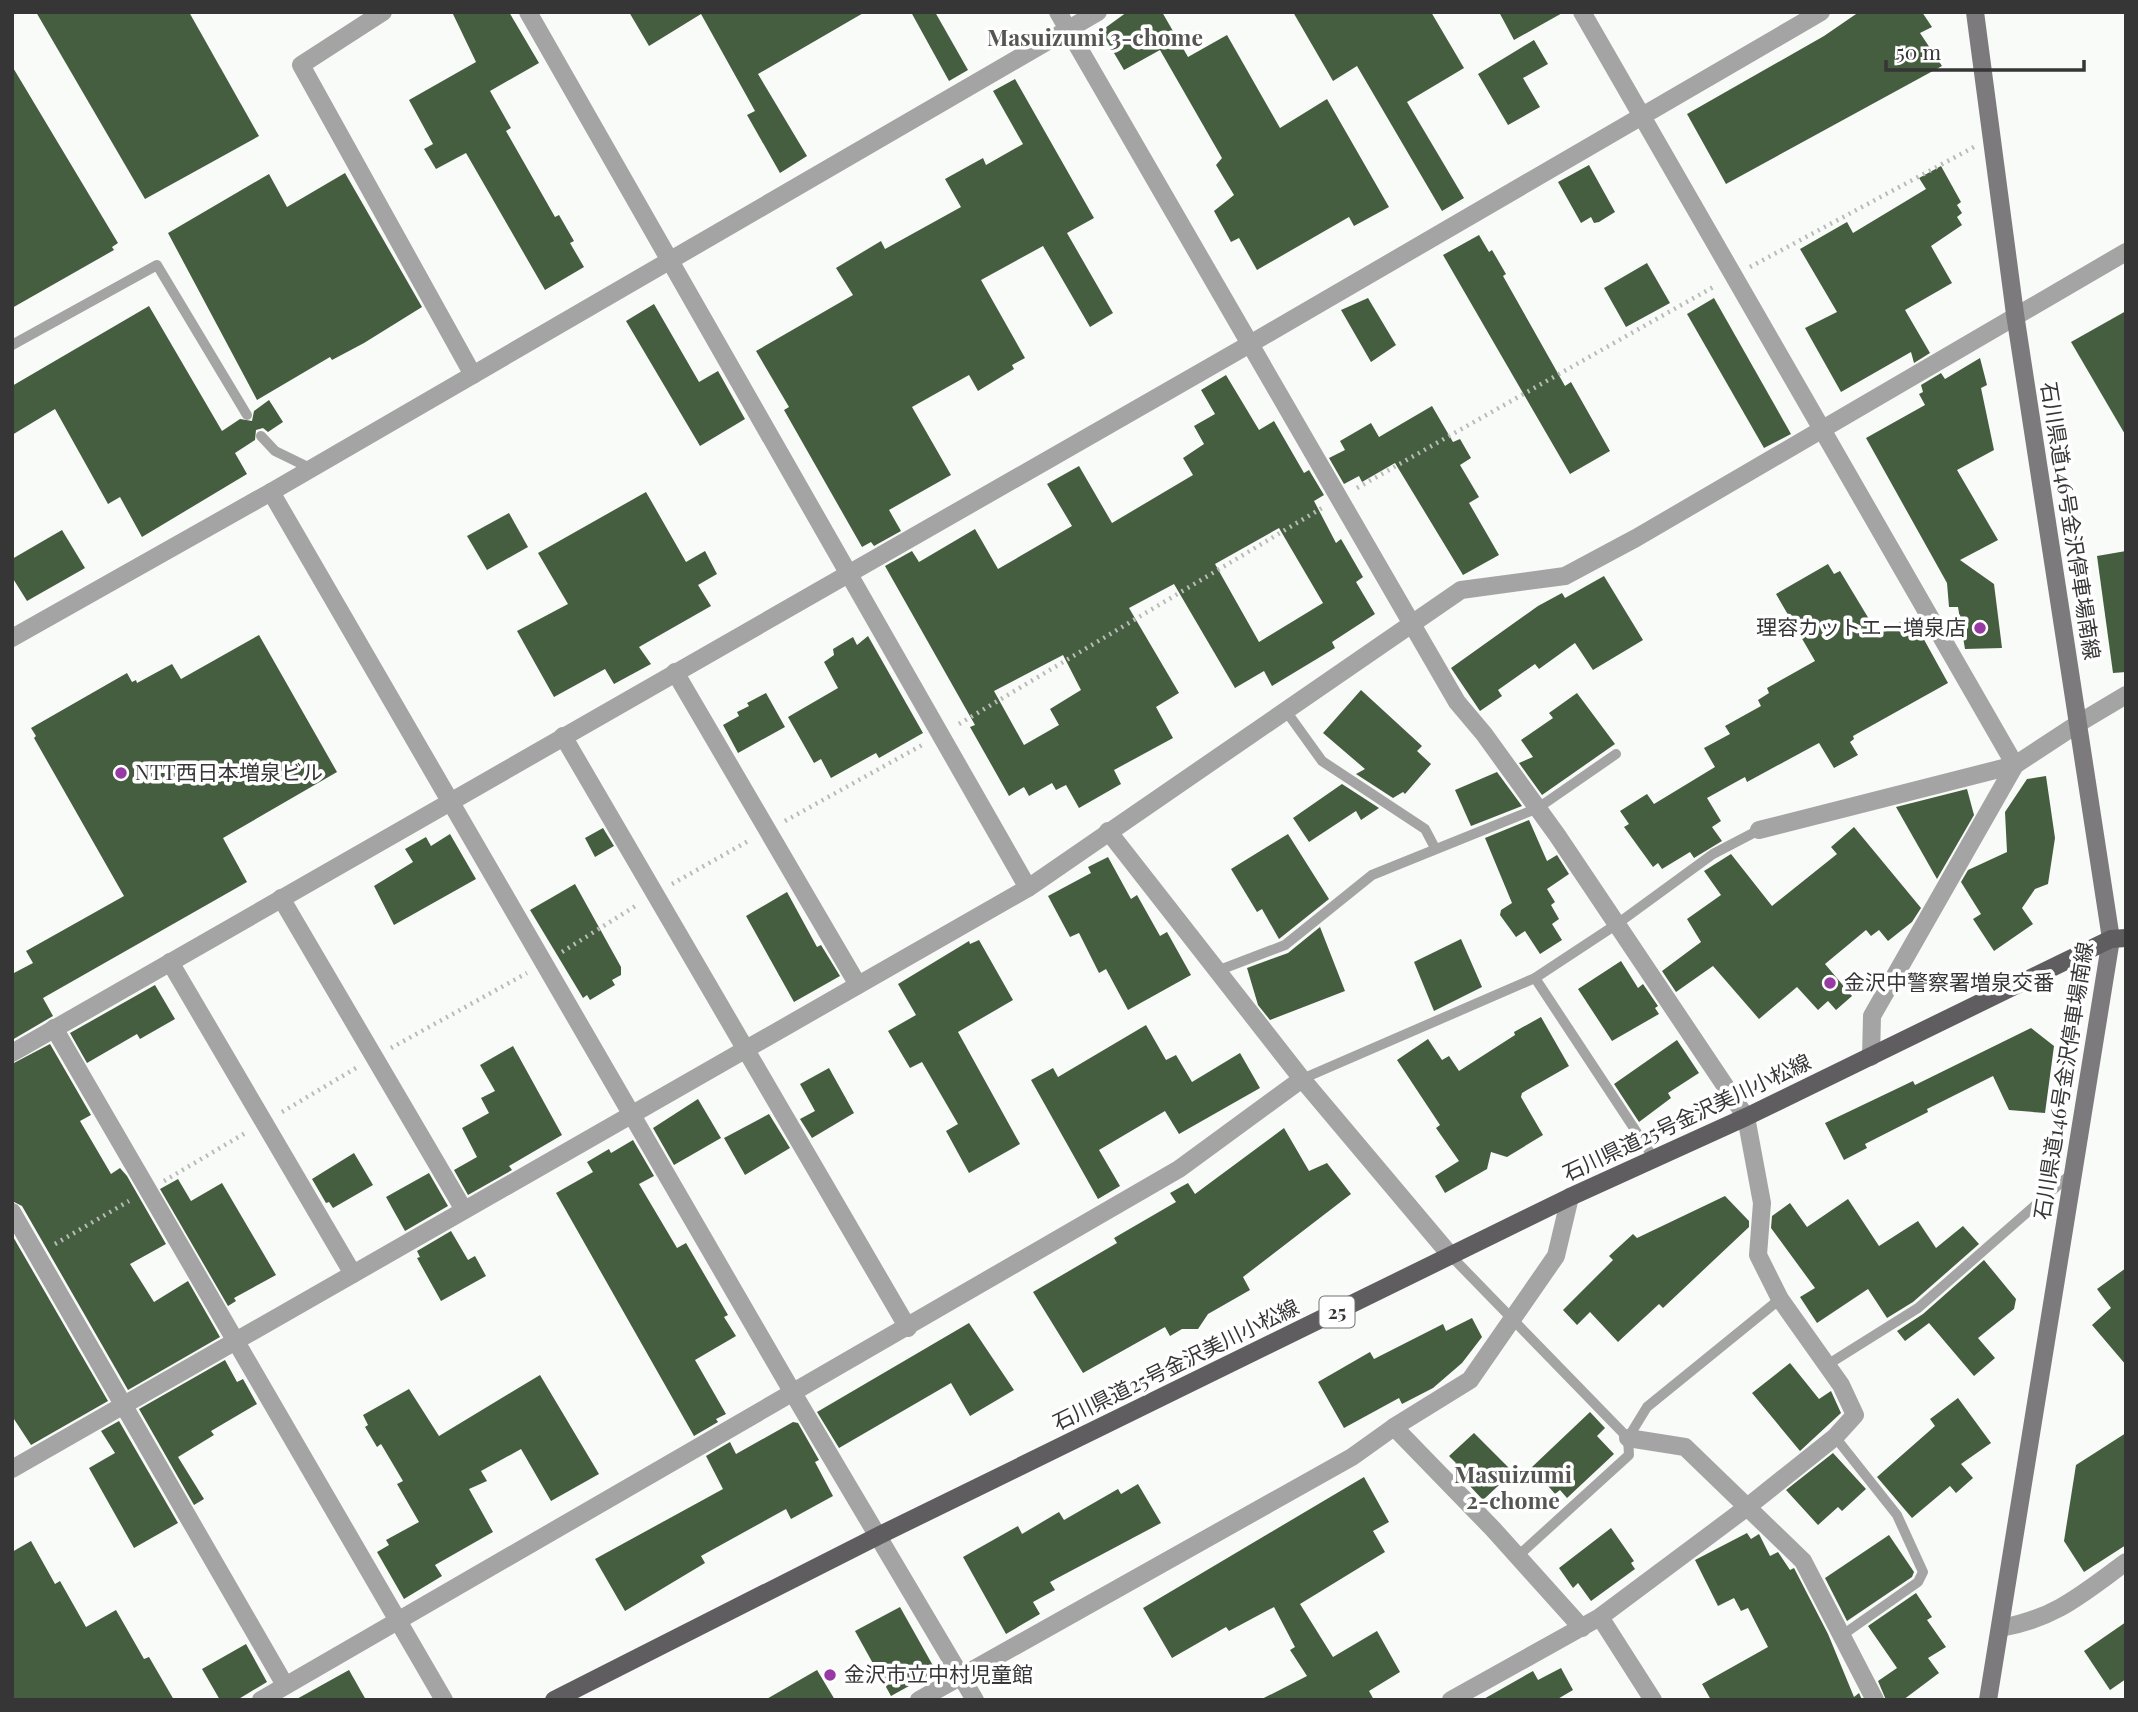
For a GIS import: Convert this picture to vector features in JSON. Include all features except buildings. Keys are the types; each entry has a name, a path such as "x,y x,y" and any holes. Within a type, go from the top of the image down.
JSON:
{"main road":[{"name":"石川県道146号金沢停車場南線","path":"1975,12 2015,314 2078,723 2119,939 2071,1174 1988,1700"},
{"name":"石川県道25号金沢美川小松線","path":"554,1700 880,1535 1570,1197 1746,1117 2119,939"}],"street":[{"path":"383,12 301,65 473,375"},
{"path":"528,12 1028,888"},
{"path":"1058,12 1457,702 1538,808 1746,1117 1762,1203 1758,1255 1780,1299 1841,1385 1855,1415 1835,1437 1746,1508 1600,1617 1451,1700"},
{"path":"12,638 312,469 1098,12"},
{"path":"1582,12 2015,765"},
{"path":"12,1053 1250,344 1821,12"},
{"path":"14,1465 124,1405 1028,888 1461,590 1565,576 1636,538 2015,314 2126,252"},
{"path":"271,492 793,1393 880,1535 975,1700"},
{"path":"675,672 858,985"},
{"path":"1759,830 2015,765 2126,695"},
{"path":"563,736 908,1328"},
{"path":"1871,1057 1872,1016 2015,765"},
{"path":"1108,831 1303,1079 1451,1256"},
{"path":"281,898 464,1210"},
{"path":"170,962 354,1274"},
{"path":"54,1028 444,1700"},
{"path":"261,1700 1179,1169 1303,1079"},
{"path":"919,1700 1352,1457 1394,1427 1470,1380 1556,1256 1570,1197"},
{"path":"12,1212 285,1685"},
{"path":"1394,1427 1518,1556 1582,1628"},
{"path":"1628,1437 1685,1447 1803,1561 1875,1700"},
{"path":"2001,1628 2032,1622 2063,1608 2126,1562"},
{"path":"1600,1617 1653,1700"}],"lane":[{"path":"12,345 157,265 247,415"},
{"path":"261,436 275,451 312,469"},
{"path":"1286,711 1322,761 1425,829 1434,848"},
{"path":"1217,971 1285,945 1372,875 1538,808 1616,754"},
{"path":"1303,1079 1535,978 1617,924 1713,854 1759,830"},
{"path":"1535,978 1653,1157"},
{"path":"1827,1365 1918,1308 2071,1174"},
{"path":"1451,1256 1628,1437"},
{"path":"1518,1556 1629,1455 1628,1437 1647,1406 1780,1299"},
{"path":"1835,1437 1897,1515 1923,1572 1917,1582 1841,1636"}],"path":[{"path":"37,1255 374,1057 544,963 654,894 941,735 1339,498 1734,275 1993,137"}],"place":[{"name":"理容カットエー増泉店","path":"1980,628"},
{"name":"NTT西日本増泉ビル","path":"121,773"},
{"name":"金沢中警察署増泉交番","path":"1830,983"},
{"name":"金沢市立中村児童館","path":"830,1675"}],"district":[{"name":"Masuizumi 3-chome","path":"1095,38"},
{"name":"Masuizumi 2-chome","path":"1513,1488"}]}
